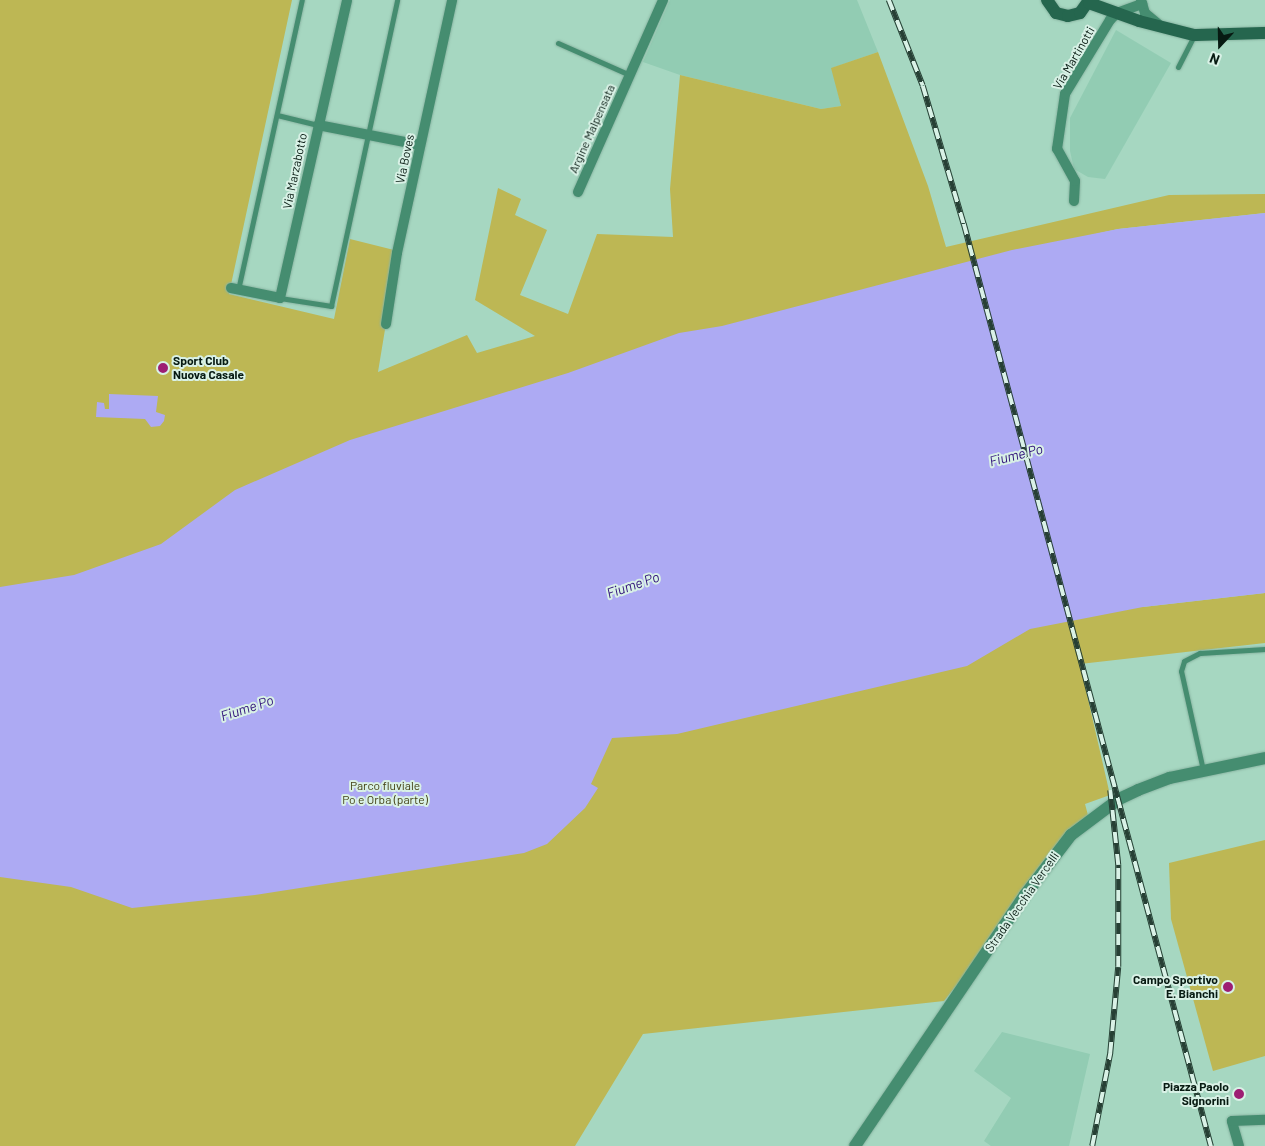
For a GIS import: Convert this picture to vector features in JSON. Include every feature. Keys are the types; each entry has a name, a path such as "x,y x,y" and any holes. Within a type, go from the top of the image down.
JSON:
{"main road":[{"path":"1047,0 1056,13 1068,16 1080,13 1089,2 1163,28 1194,35 1265,33"}],"street":[{"name":"Via Marzabotto","path":"280,298 347,0"},
{"name":"Via Boves","path":"386,324 397,253 452,0"},
{"name":"Argine Malpensata","path":"578,192 663,0"},
{"path":"1118,13 1142,2 1152,21 1163,28"},
{"name":"Via Martinotti","path":"1074,201 1075,181 1057,149 1065,94 1110,20 1118,13"},
{"path":"318,125 420,145"},
{"path":"234,289 280,298"},
{"name":"Strada Vecchia Vercelli","path":"855,1146 1024,895 1066,840 1085,822 1119,799 1170,778 1265,758"},
{"path":"1239,1146 1232,1121 1265,1120"}],"lane":[{"path":"234,289 277,115 302,0"},
{"path":"280,298 331,306 370,135 397,0"},
{"path":"1178,67 1194,35"},
{"name":"Argine Malpensata","path":"558,43 630,76"},
{"path":"277,115 318,125"},
{"path":"1204,770 1181,671 1184,661 1200,653 1265,649"}],"shaded area":[{"path":"670,0 857,0 878,52 832,68 841,106 821,109 680,75 643,62"},
{"path":"1116,30 1171,63 1105,179 1088,177 1074,169 1070,151 1070,118"},
{"path":"1002,1032 1090,1054 1069,1146 991,1146 984,1141 1011,1098 974,1071"}],"green space":[{"name":"Parco fluviale Po e Orba (parte)","path":"0,0 292,0 229,294 334,319 350,239 398,251 378,372 467,335 477,353 535,336 475,300 498,188 521,199 515,215 547,230 520,295 568,314 597,234 673,237 670,189 680,75 821,109 841,106 831,68 878,52 928,186 946,247 1169,195 1265,194 1265,213 1118,229 948,267 1143,607 1265,593 1265,643 1080,664 1110,795 1085,804 1089,819 944,1001 643,1034 575,1146 0,1146"},
{"name":"Campo Sportivo E. Bianchi","path":"1265,840 1265,1056 1213,1071 1171,919 1169,863"}],"water":[{"name":"Fiume Po","path":"1265,213 1265,593 1143,607 1030,629 967,666 677,734 612,738 591,784 598,788 585,808 547,844 524,853 255,895 132,908 71,887 0,877 0,587 74,575 161,544 235,490 350,440 568,373 679,333 722,326 1012,250 1118,229"},
{"path":"109,394 158,396 156,412 165,415 164,421 160,426 151,427 145,419 96,417 97,402 104,403 105,409 109,409"}],"railway":[{"path":"889,0 923,86 964,224 1211,1146"},
{"path":"1092,1146 1110,1053 1118,967 1118,865 1110,790"}],"place":[{"name":"Sport Club Nuova Casale","path":"163,368"},
{"name":"Campo Sportivo E. Bianchi","path":"1228,987"},
{"name":"Piazza Paolo Signorini","path":"1239,1094"}]}
